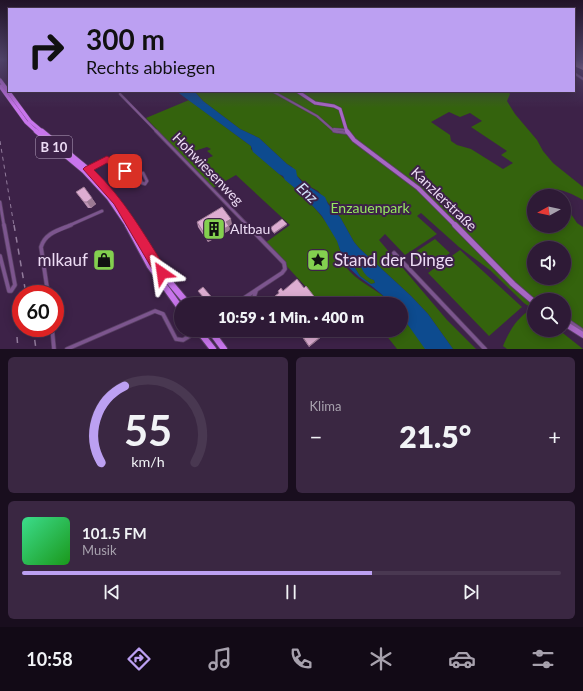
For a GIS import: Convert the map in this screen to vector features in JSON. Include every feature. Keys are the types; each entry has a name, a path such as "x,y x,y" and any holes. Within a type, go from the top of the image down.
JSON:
{"main road":[{"name":"B 10","path":"0,80 8,88"},
{"name":"B 10","path":"0,86 26,122 84,171 106,194 129,227 174,298"},
{"name":"B 10","path":"11,92 30,121 88,169 107,188 118,202 152,264 181,297"},
{"path":"298,92 315,103 334,106 340,109 347,131"},
{"name":"Kanzlerstraße","path":"347,131 360,144 418,188 513,284 527,296"},
{"path":"571,327 583,335"},
{"path":"204,337 213,349"},
{"path":"215,337 224,349"}],"street":[{"name":"Kanzlerstraße","path":"274,92 317,116 334,131 347,131"},
{"name":"Hohwiesenweg","path":"120,94 284,263 282,273 246,297"},
{"path":"88,169 107,159 125,171 135,170 142,183 145,184 147,181 143,173"},
{"path":"0,202 15,285 14,290 9,291 0,256"},
{"path":"47,285 41,247 43,240 54,232 102,211"},
{"path":"394,253 486,349"},
{"name":"Hohwiesenweg","path":"254,297 256,290"},
{"path":"67,349 155,311 160,311 164,315 172,335 176,339 184,340 189,337"},
{"path":"571,323 583,331"},
{"path":"53,337 54,349"}],"green space":[{"path":"195,92 509,92 510,94 507,101 515,114 537,140 543,151 553,163 583,187 583,200 571,194 571,189 527,189 527,233 571,233 571,214 577,223 583,227 583,332 571,324 571,293 527,293 527,305 490,270 459,247 421,213 417,216 437,234 405,255 385,234 379,240 447,320 476,349 453,349 428,314 411,296 359,248 340,217 318,191 307,185 297,176 292,167 259,138 240,129 203,101","holes":["449,112 460,117 470,113 482,121 471,127 507,151 501,155 513,163 503,169 471,149 457,145 451,141 450,135 431,122"]},
{"name":"Enzauenpark","path":"189,100 251,146 251,149 296,188 326,221 336,238 343,261 349,271 385,297 356,297 354,295 355,297 314,297 265,243 290,225 236,175 213,188 146,118","holes":["207,147 211,149 207,151 213,156 196,164 188,153"]},
{"path":"435,239 450,253 427,269 412,254"},
{"path":"460,250 522,307 489,336 428,273"},
{"path":"354,259 365,273 374,280 375,283 371,284 360,276 351,262"},
{"path":"527,312 527,337 568,337 583,349 507,349 503,346 514,325"},
{"path":"408,325 427,349 397,349 388,337 408,337"}],"water":[{"name":"Enz","path":"177,92 195,92 203,101 240,129 259,138 287,164 296,170 297,176 302,182 325,197 328,204 340,217 359,248 411,296 428,314 453,349 425,349 408,325 408,297 385,297 345,264 337,241 322,216 301,193 253,152 251,146","holes":["354,259 357,261 364,273 374,280 375,283 371,284 360,276 351,262"]}],"building":[{"path":"84,187 92,198 87,202 84,202 76,192"},
{"name":"Altbau","path":"222,207 231,219 226,222 229,226 207,238 197,222"},
{"path":"282,219 287,224 274,233 270,228"},
{"path":"297,279 304,288 306,286 315,297 276,297 281,288 283,291"},
{"path":"203,287 211,297 203,297 198,291"},
{"path":"303,337 320,337 309,346"}],"railway":[{"path":"0,141 14,226"},
{"path":"14,225 24,285"},
{"path":"17,337 18,349"},
{"path":"34,337 36,349"}],"place":[{"name":"Altbau","path":"214,229"},
{"name":"mlkauf","path":"104,260"},
{"name":"Stand der Dinge","path":"318,260"}],"route":[{"path":"125,171 107,159 88,169 107,188 118,202 134,225 162,273"}]}
